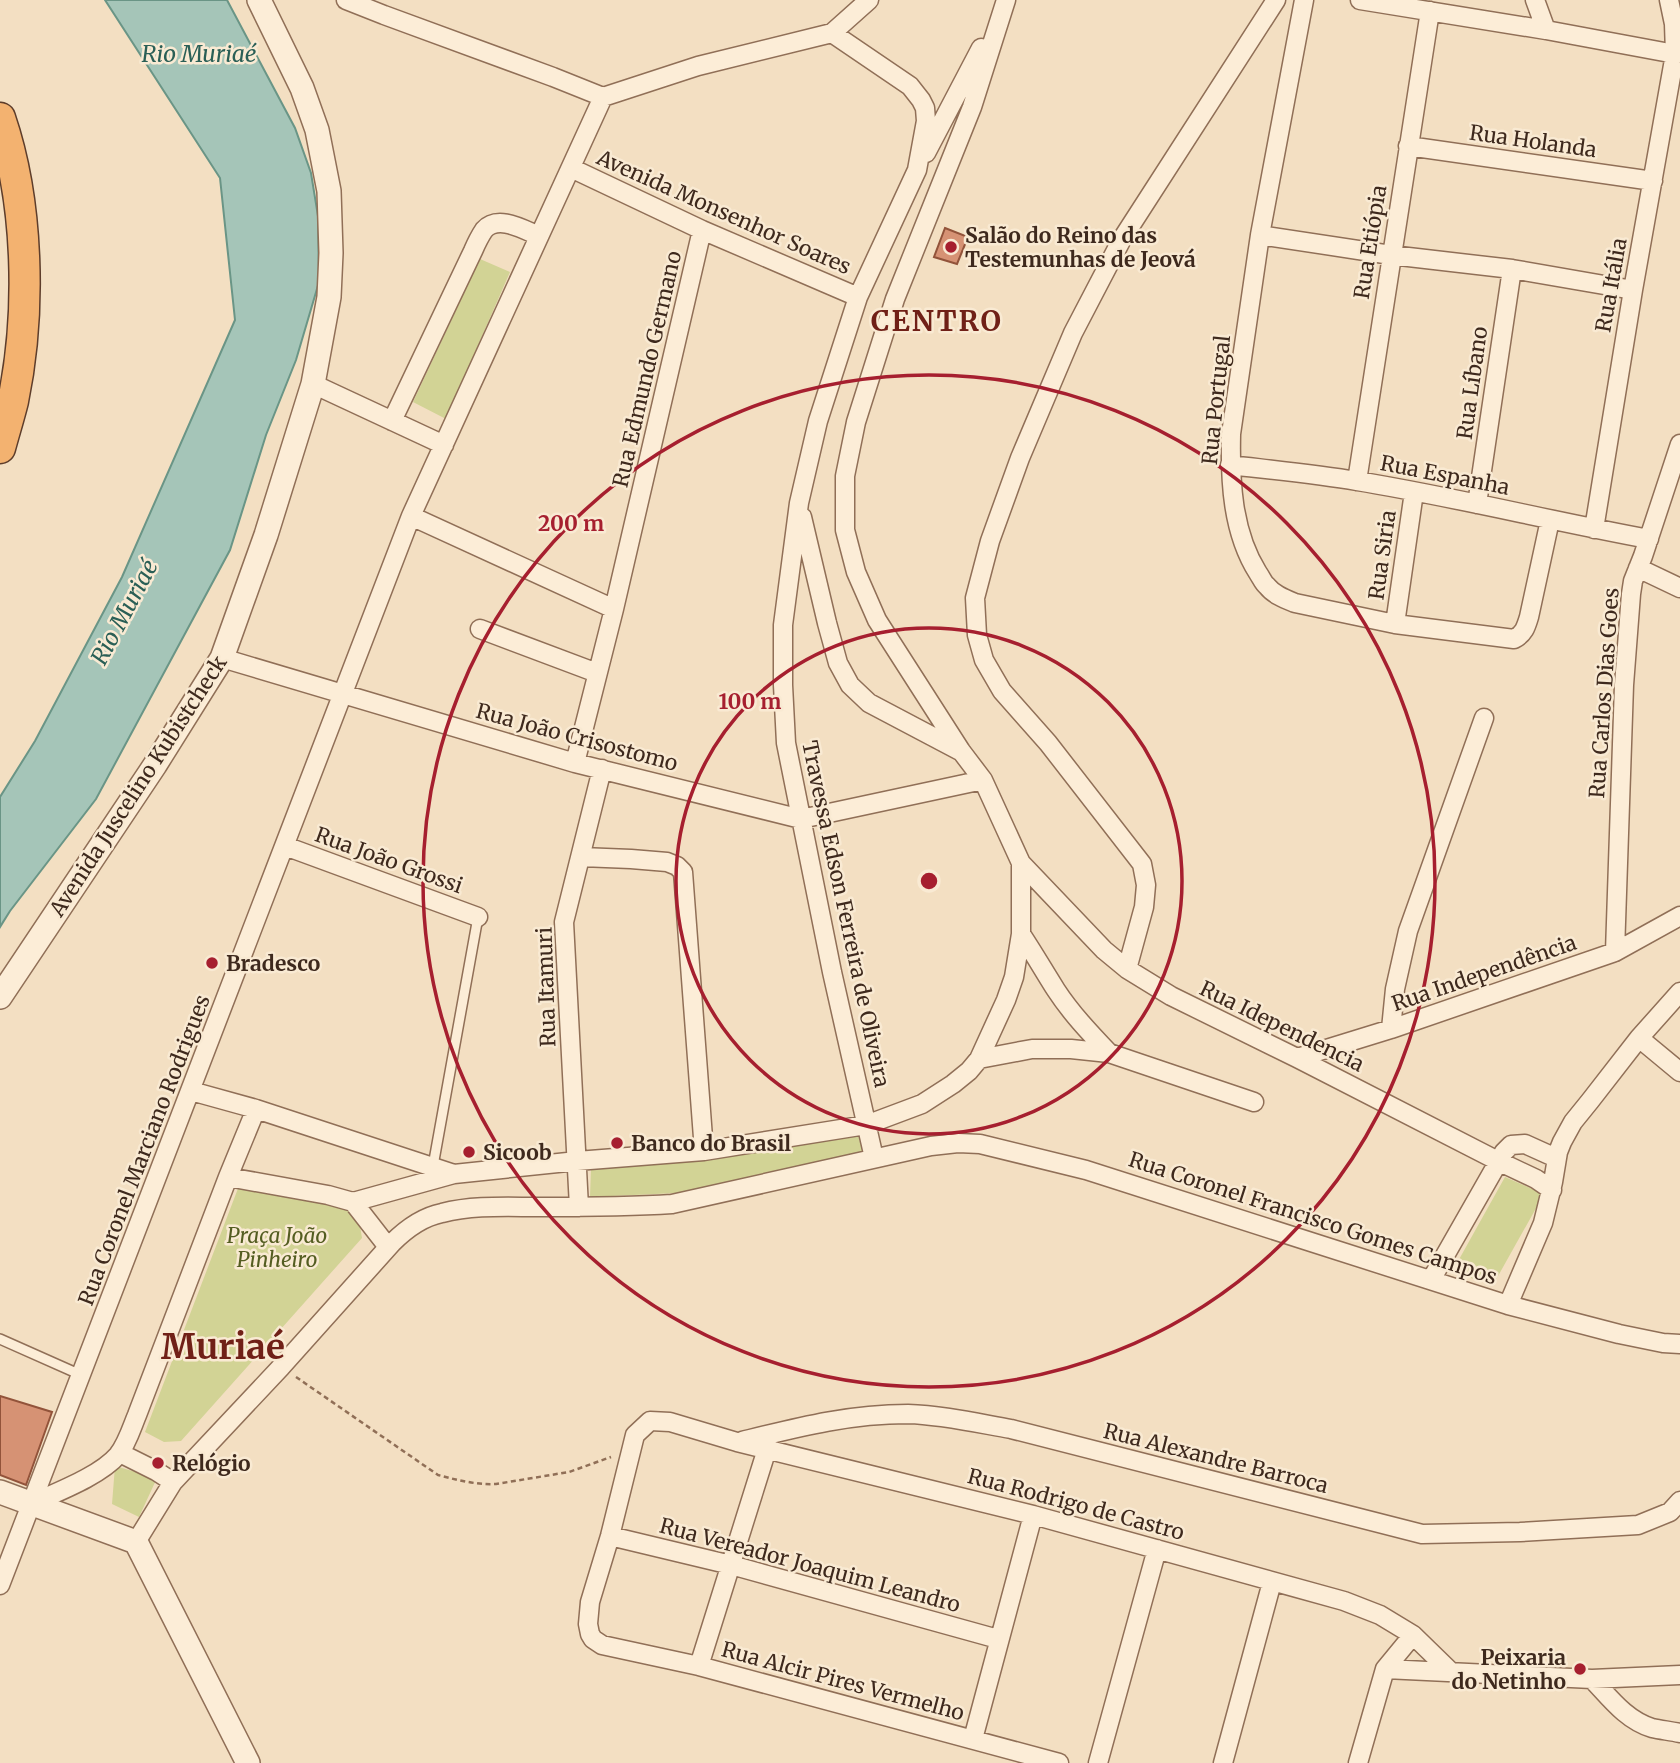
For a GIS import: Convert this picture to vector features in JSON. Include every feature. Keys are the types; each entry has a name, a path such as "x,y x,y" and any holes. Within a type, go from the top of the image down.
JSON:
{"highway":[{"path":"0,118 19,203 25,275 22,337 13,401 0,448"}],"street":[{"name":"Avenida Juscelino Kubistcheck","path":"0,997 155,765 222,658 266,535 313,384 329,297 329,191 317,130 302,88 259,0"},
{"path":"346,0 603,97 698,66 832,33 869,0"},
{"name":"Rua Portugal","path":"1304,0 1260,235 1231,434 1230,465 1236,519 1251,561 1267,586 1281,597 1295,603 1395,624 1514,639 1525,629 1529,617 1549,520"},
{"path":"1360,0 1678,53"},
{"path":"1535,0 1546,30"},
{"name":"Rua Itália","path":"1594,529 1633,290 1678,53 1669,0"},
{"path":"917,170 1005,2"},
{"path":"228,1177 353,1202 454,1174 577,1161 704,1152 866,1125 922,1104 970,1071 979,1059 1014,977 1021,934 1021,863 983,780 961,751 877,620 856,572 845,530 845,476 856,422 895,299 972,107 1005,2"},
{"path":"1127,969 1144,907 1146,886 1142,863 1048,743 1002,691 984,660 977,635 975,598 989,541 1020,458 1073,333 1122,239 1273,2"},
{"name":"Rua Etiópia","path":"1357,481 1430,11"},
{"name":"Travessa Edson Ferreira de Oliveira","path":"832,33 910,86 925,108 926,121 917,170 858,297 818,421 799,503 783,625 786,743 874,1158"},
{"name":"Rua Coronel Marciano Rodrigues","path":"0,1585 411,516 603,97"},
{"name":"Rua Holanda","path":"1408,146 1653,181"},
{"name":"Avenida Monsenhor Soares","path":"570,168 702,230 858,297"},
{"path":"392,421 484,230 491,224 500,223 539,236"},
{"name":"Rua Edmundo Germano","path":"575,762 614,609 702,230"},
{"path":"1260,235 1391,255 1512,268 1633,290"},
{"name":"Rua Líbano","path":"1477,503 1512,268"},
{"path":"313,384 444,444"},
{"name":"Rua Carlos Dias Goes","path":"1615,952 1623,685 1631,594 1633,581 1679,450"},
{"name":"Rua Espanha","path":"1230,465 1357,481 1649,539"},
{"name":"Rua Siria","path":"1395,624 1414,492"},
{"path":"799,503 838,663 850,685 869,703 961,751"},
{"path":"411,516 614,609"},
{"path":"1639,568 1680,589"},
{"path":"480,629 597,673"},
{"name":"Rua João Crisostomo","path":"222,658 575,762 801,819"},
{"path":"1391,1029 1395,989 1408,931 1484,718"},
{"name":"Rua Itamuri","path":"579,1207 564,922 601,769"},
{"path":"801,819 983,780"},
{"name":"Rua João Grossi","path":"285,846 478,917"},
{"path":"581,857 667,862 683,872 704,1152"},
{"name":"Rua Idependencia","path":"1021,863 1104,950 1127,969 1171,996 1518,1170 1552,1190"},
{"name":"Rua Independência","path":"1297,1058 1391,1029 1615,952 1680,916"},
{"path":"1021,934 1056,990 1082,1025 1110,1054"},
{"path":"1508,1305 1543,1223 1552,1190 1556,1158 1562,1142 1573,1122 1639,1038 1680,992"},
{"path":"1639,1038 1680,1072"},
{"path":"979,1059 1031,1049 1071,1049 1110,1054 1254,1102"},
{"path":"191,1091 256,1109 454,1174"},
{"path":"31,1504 98,1471 120,1453 256,1109"},
{"name":"Rua Coronel Francisco Gomes Campos","path":"388,1247 406,1229 441,1213 480,1207 672,1204 931,1146 980,1144 1086,1170 1508,1305 1619,1334 1680,1344"},
{"path":"1431,1280 1498,1161 1511,1145 1525,1144 1556,1158"},
{"path":"136,1542 173,1482 388,1247 353,1202"},
{"name":"Rua Alexandre Barroca","path":"737,1442 830,1420 873,1415 911,1414 952,1419 1023,1432 1422,1534 1638,1525 1670,1512 1680,1501"},
{"name":"Rua Rodrigo de Castro","path":"631,1450 635,1434 650,1421 670,1422 737,1442 1033,1515 1344,1601 1380,1615 1413,1635 1451,1672"},
{"path":"699,1666 767,1449"},
{"path":"610,1536 631,1450"},
{"path":"120,1453 173,1482"},
{"path":"0,1492 136,1542 248,1763"},
{"path":"973,1739 1033,1515"},
{"name":"Rua Vereador Joaquim Leandro","path":"610,1536 731,1565 998,1639"},
{"name":"Rua Alcir Pires Vermelho","path":"610,1536 590,1602 587,1623 593,1639 602,1645 699,1666 1059,1763"},
{"path":"1098,1763 1157,1549"},
{"path":"1223,1763 1272,1582"},
{"path":"1358,1763 1385,1669 1413,1635"},
{"path":"1385,1669 1592,1679 1680,1675"},
{"path":"1592,1679 1624,1712 1639,1723 1680,1732"}],"lane":[{"path":"433,1166 478,917"},
{"path":"0,1339 81,1375"}],"path":[{"path":"281,1367 438,1475 457,1480 486,1485 569,1472 631,1450"}],"green space":[{"path":"480,259 510,272 446,419 413,402"},
{"path":"857,1131 864,1156 677,1193 590,1197 591,1168"},
{"path":"1505,1177 1544,1194 1493,1285 1452,1272"},
{"name":"Praça João Pinheiro","path":"242,1178 343,1205 358,1214 362,1238 181,1441 164,1442 145,1432"},
{"path":"115,1466 157,1478 139,1517 112,1504"}],"water":[{"name":"Rio Muriaé","path":"105,0 227,0 295,128 311,173 318,216 319,282 296,360 266,435 230,550 96,799 0,927 0,797 35,741 122,577 235,320 220,178"}],"building":[{"name":"Salão do Reino das Testemunhas de Jeová","path":"945,228 968,237 957,264 934,257"},
{"path":"0,1396 52,1412 26,1485 0,1475"}],"place":[{"name":"Salão do Reino das Testemunhas de Jeová","path":"951,247"},
{"name":"Bradesco","path":"212,963"},
{"name":"Banco do Brasil","path":"617,1143"},
{"name":"Sicoob","path":"469,1152"},
{"name":"Relógio","path":"158,1463"},
{"name":"Peixaria do Netinho","path":"1580,1669"}],"district":[{"name":"CENTRO","path":"937,321"},
{"name":"Muriaé","path":"223,1347"}]}
